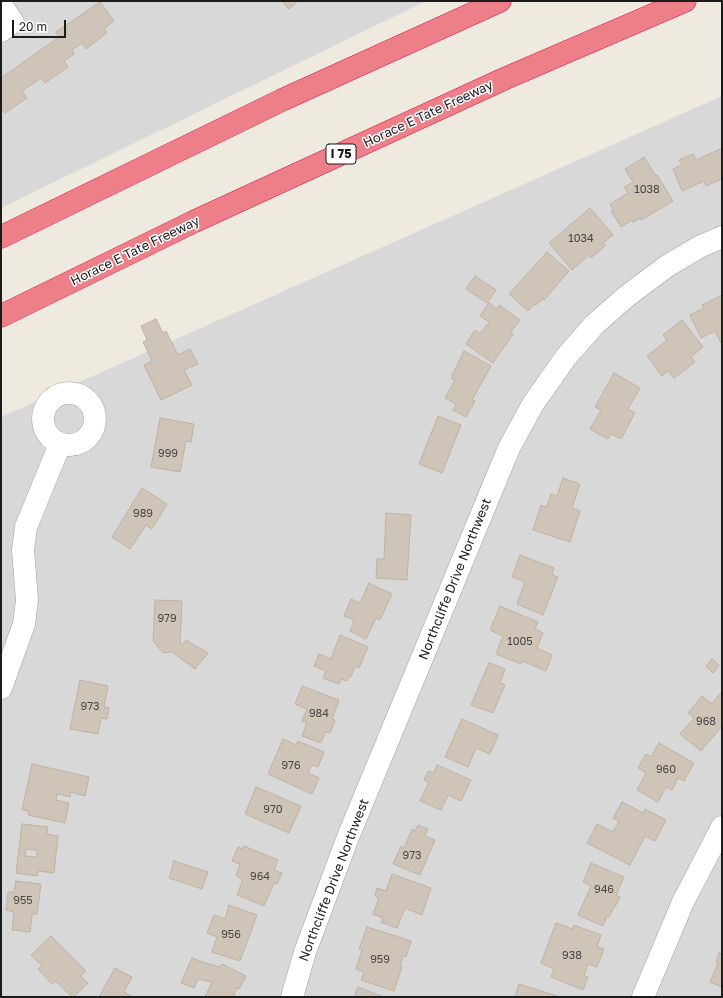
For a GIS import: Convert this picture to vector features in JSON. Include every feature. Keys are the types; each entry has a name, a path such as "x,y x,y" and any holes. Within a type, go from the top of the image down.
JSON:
{"highway":[{"path":"1,237 282,100 500,1"},
{"name":"Horace E Tate Freeway","path":"1,316 200,219 506,78 685,1"}],"street":[{"path":"1,5 13,22 1,31"},
{"name":"Northcliffe Drive Northwest","path":"292,997 305,952 348,837 509,448 533,404 566,356 595,324 627,296 667,266 701,246 722,237"},
{"path":"1,688 24,624 26,600 23,550 26,527 60,444"},
{"path":"643,997 684,902 722,827"}],"shaded area":[{"path":"1,1 426,1 1,208"},
{"path":"722,96 722,997 1,997 1,701 8,664 1,663 1,417"}],"building":[{"path":"282,1 298,1 289,9"},
{"path":"100,2 114,21 104,28 107,33 86,49 82,43 72,50 74,54 64,61 68,67 45,83 41,78 22,91 27,98 5,113 1,108 1,78 59,37 56,32"},
{"path":"722,148 722,179 706,186 704,181 682,191 673,169 682,165 679,160 693,154 696,160"},
{"path":"644,157 673,201 641,220 640,218 633,222 632,220 621,227 611,211 613,209 610,204 628,193 624,187 633,182 625,169"},
{"path":"590,208 613,235 603,243 605,246 591,258 589,255 572,270 549,243"},
{"path":"547,252 569,271 544,300 542,299 536,305 534,304 528,311 509,294"},
{"path":"475,276 496,290 487,303 466,289"},
{"path":"722,295 721,343 715,331 701,338 690,315 704,308 702,305"},
{"path":"489,303 497,309 499,305 520,320 511,332 513,334 493,363 466,344 475,330 480,334 489,322 480,316"},
{"path":"156,319 163,333 166,331 178,355 190,349 198,364 184,370 192,385 161,400 144,365 152,361 143,342 147,340 141,326"},
{"path":"682,320 703,347 691,357 695,362 674,378 668,371 662,376 647,356 667,340 663,335"},
{"path":"464,351 491,366 472,400 475,401 466,417 453,410 456,404 445,398 455,380 451,378"},
{"path":"614,373 640,388 628,409 635,413 621,439 611,434 608,439 590,429 601,410 595,407"},
{"path":"438,416 461,425 442,473 419,464"},
{"path":"160,418 194,424 191,442 186,441 180,472 151,467"},
{"path":"563,478 580,484 572,508 580,511 570,542 533,530 541,505 547,507 551,494 557,496"},
{"path":"142,488 167,504 152,529 146,525 130,549 112,537"},
{"path":"386,513 411,515 407,580 376,578 377,559 384,559"},
{"path":"520,555 554,568 552,575 558,577 543,615 517,604 525,582 512,577"},
{"path":"369,583 392,594 380,620 376,618 366,639 350,631 354,620 344,616 351,599 360,603"},
{"path":"155,600 182,601 180,643 182,645 186,640 208,653 195,669 172,652 163,653 153,641"},
{"path":"500,606 538,622 535,629 543,633 537,648 552,655 546,671 522,661 521,664 496,654 503,636 490,630"},
{"path":"340,635 368,647 359,668 355,666 351,677 349,676 347,681 341,679 339,684 323,678 326,671 314,666 319,654 331,659"},
{"path":"712,659 719,665 713,673 706,666"},
{"path":"489,663 505,669 500,683 505,685 493,713 471,705"},
{"path":"80,680 108,686 104,707 109,708 107,719 101,718 98,734 70,729"},
{"path":"302,686 339,700 332,719 335,720 330,733 325,732 321,743 302,736 307,723 302,721 307,709 295,704"},
{"path":"722,691 722,726 701,751 680,734 694,718 688,713 702,696 712,704"},
{"path":"462,719 498,735 490,754 476,748 468,767 445,757"},
{"path":"283,739 296,745 298,741 324,752 318,767 312,765 308,773 319,778 312,794 268,774"},
{"path":"659,743 694,763 684,781 678,778 672,790 666,787 658,802 637,790 646,773 638,768 646,754 651,757"},
{"path":"32,764 89,777 85,796 71,792 70,797 57,794 56,800 69,803 65,823 28,815 29,811 22,810"},
{"path":"437,765 471,780 461,801 448,795 441,810 420,801 429,782 424,780 428,771 434,773"},
{"path":"256,787 301,806 289,833 245,814"},
{"path":"622,802 643,813 645,809 666,820 655,841 645,836 630,865 587,843 597,824 613,832 619,821 613,818"},
{"path":"22,824 48,827 47,834 58,836 54,873 38,871 37,876 16,873","holes":["26,849 37,850 37,857 25,856"]},
{"path":"418,825 428,829 425,836 435,840 420,875 393,864 401,846 404,848 412,829 415,831"},
{"path":"244,846 278,860 274,870 282,873 277,884 274,883 264,906 237,895 243,879 236,876 240,864 232,861 238,847 243,849"},
{"path":"174,861 208,872 202,889 169,878"},
{"path":"591,863 624,877 616,895 620,897 609,917 607,916 603,926 578,915 591,886 583,882"},
{"path":"392,874 431,888 422,915 405,908 397,928 381,922 383,918 373,914 379,898 375,896 377,888 386,891"},
{"path":"16,881 41,884 37,914 32,914 30,932 12,930 14,912 6,910 8,892 14,892"},
{"path":"229,905 257,915 240,961 212,952 217,937 207,933 214,915 225,919"},
{"path":"556,923 573,929 574,925 601,935 597,947 604,949 597,967 588,964 584,976 588,977 583,990 551,977 554,969 541,963"},
{"path":"367,927 411,941 406,957 403,956 400,966 402,967 394,991 361,980 364,972 356,969 362,950 359,949"},
{"path":"51,936 86,971 81,976 88,983 73,997 56,981 52,984 38,969 42,966 31,955"},
{"path":"719,953 722,954 722,987 710,982 718,963 716,962"},
{"path":"192,958 220,967 222,964 246,976 239,989 237,988 233,997 205,997 212,982 198,979 194,988 181,983"},
{"path":"115,968 132,977 124,992 133,997 99,997"},
{"path":"519,984 560,997 515,997"},
{"path":"358,987 384,997 354,997"}]}
